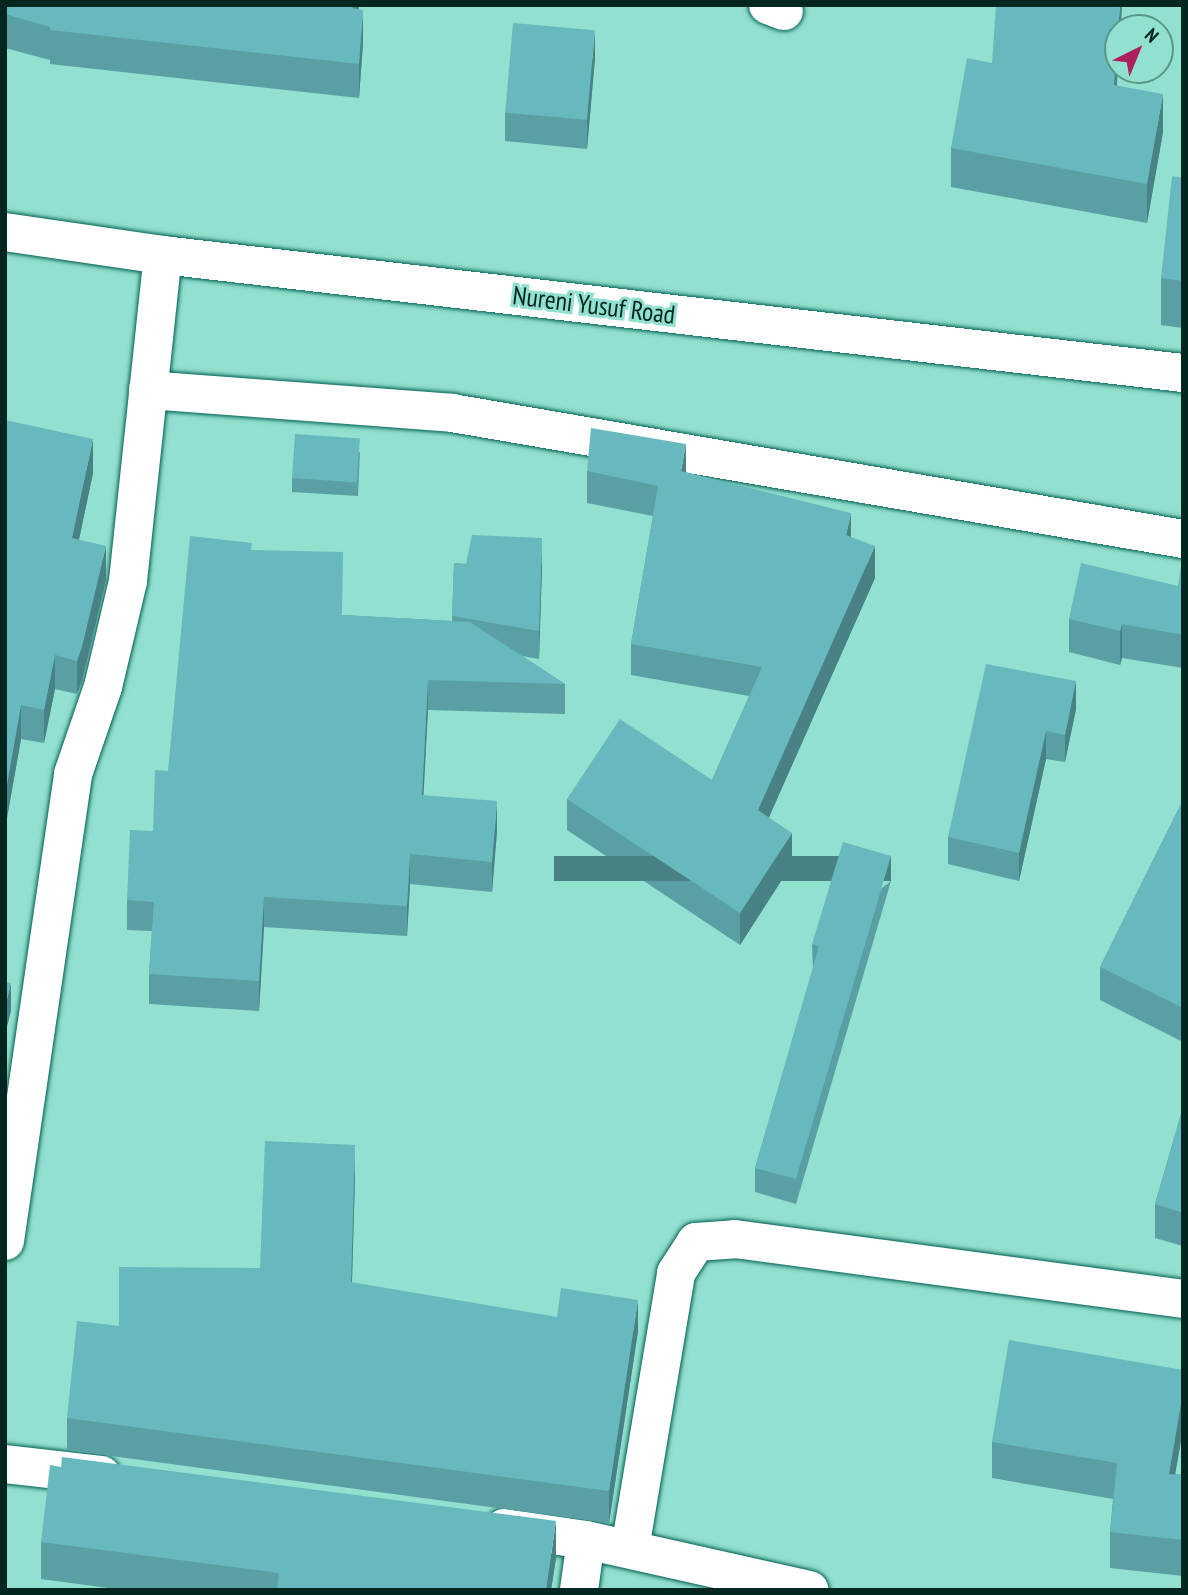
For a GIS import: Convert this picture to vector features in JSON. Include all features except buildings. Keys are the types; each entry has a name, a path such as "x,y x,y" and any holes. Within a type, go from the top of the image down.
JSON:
{"street":[{"name":"Nureni Yusuf Road","path":"5,232 163,255 1183,373"},
{"path":"5,1241 73,774 103,687 128,581 163,255"},
{"path":"148,390 452,413 1183,539"},
{"path":"630,1549 676,1273 696,1242 734,1239 1183,1299"},
{"path":"5,1464 138,1480"},
{"path":"463,1522 586,1540 809,1590"},
{"path":"579,1590 586,1540"}]}
